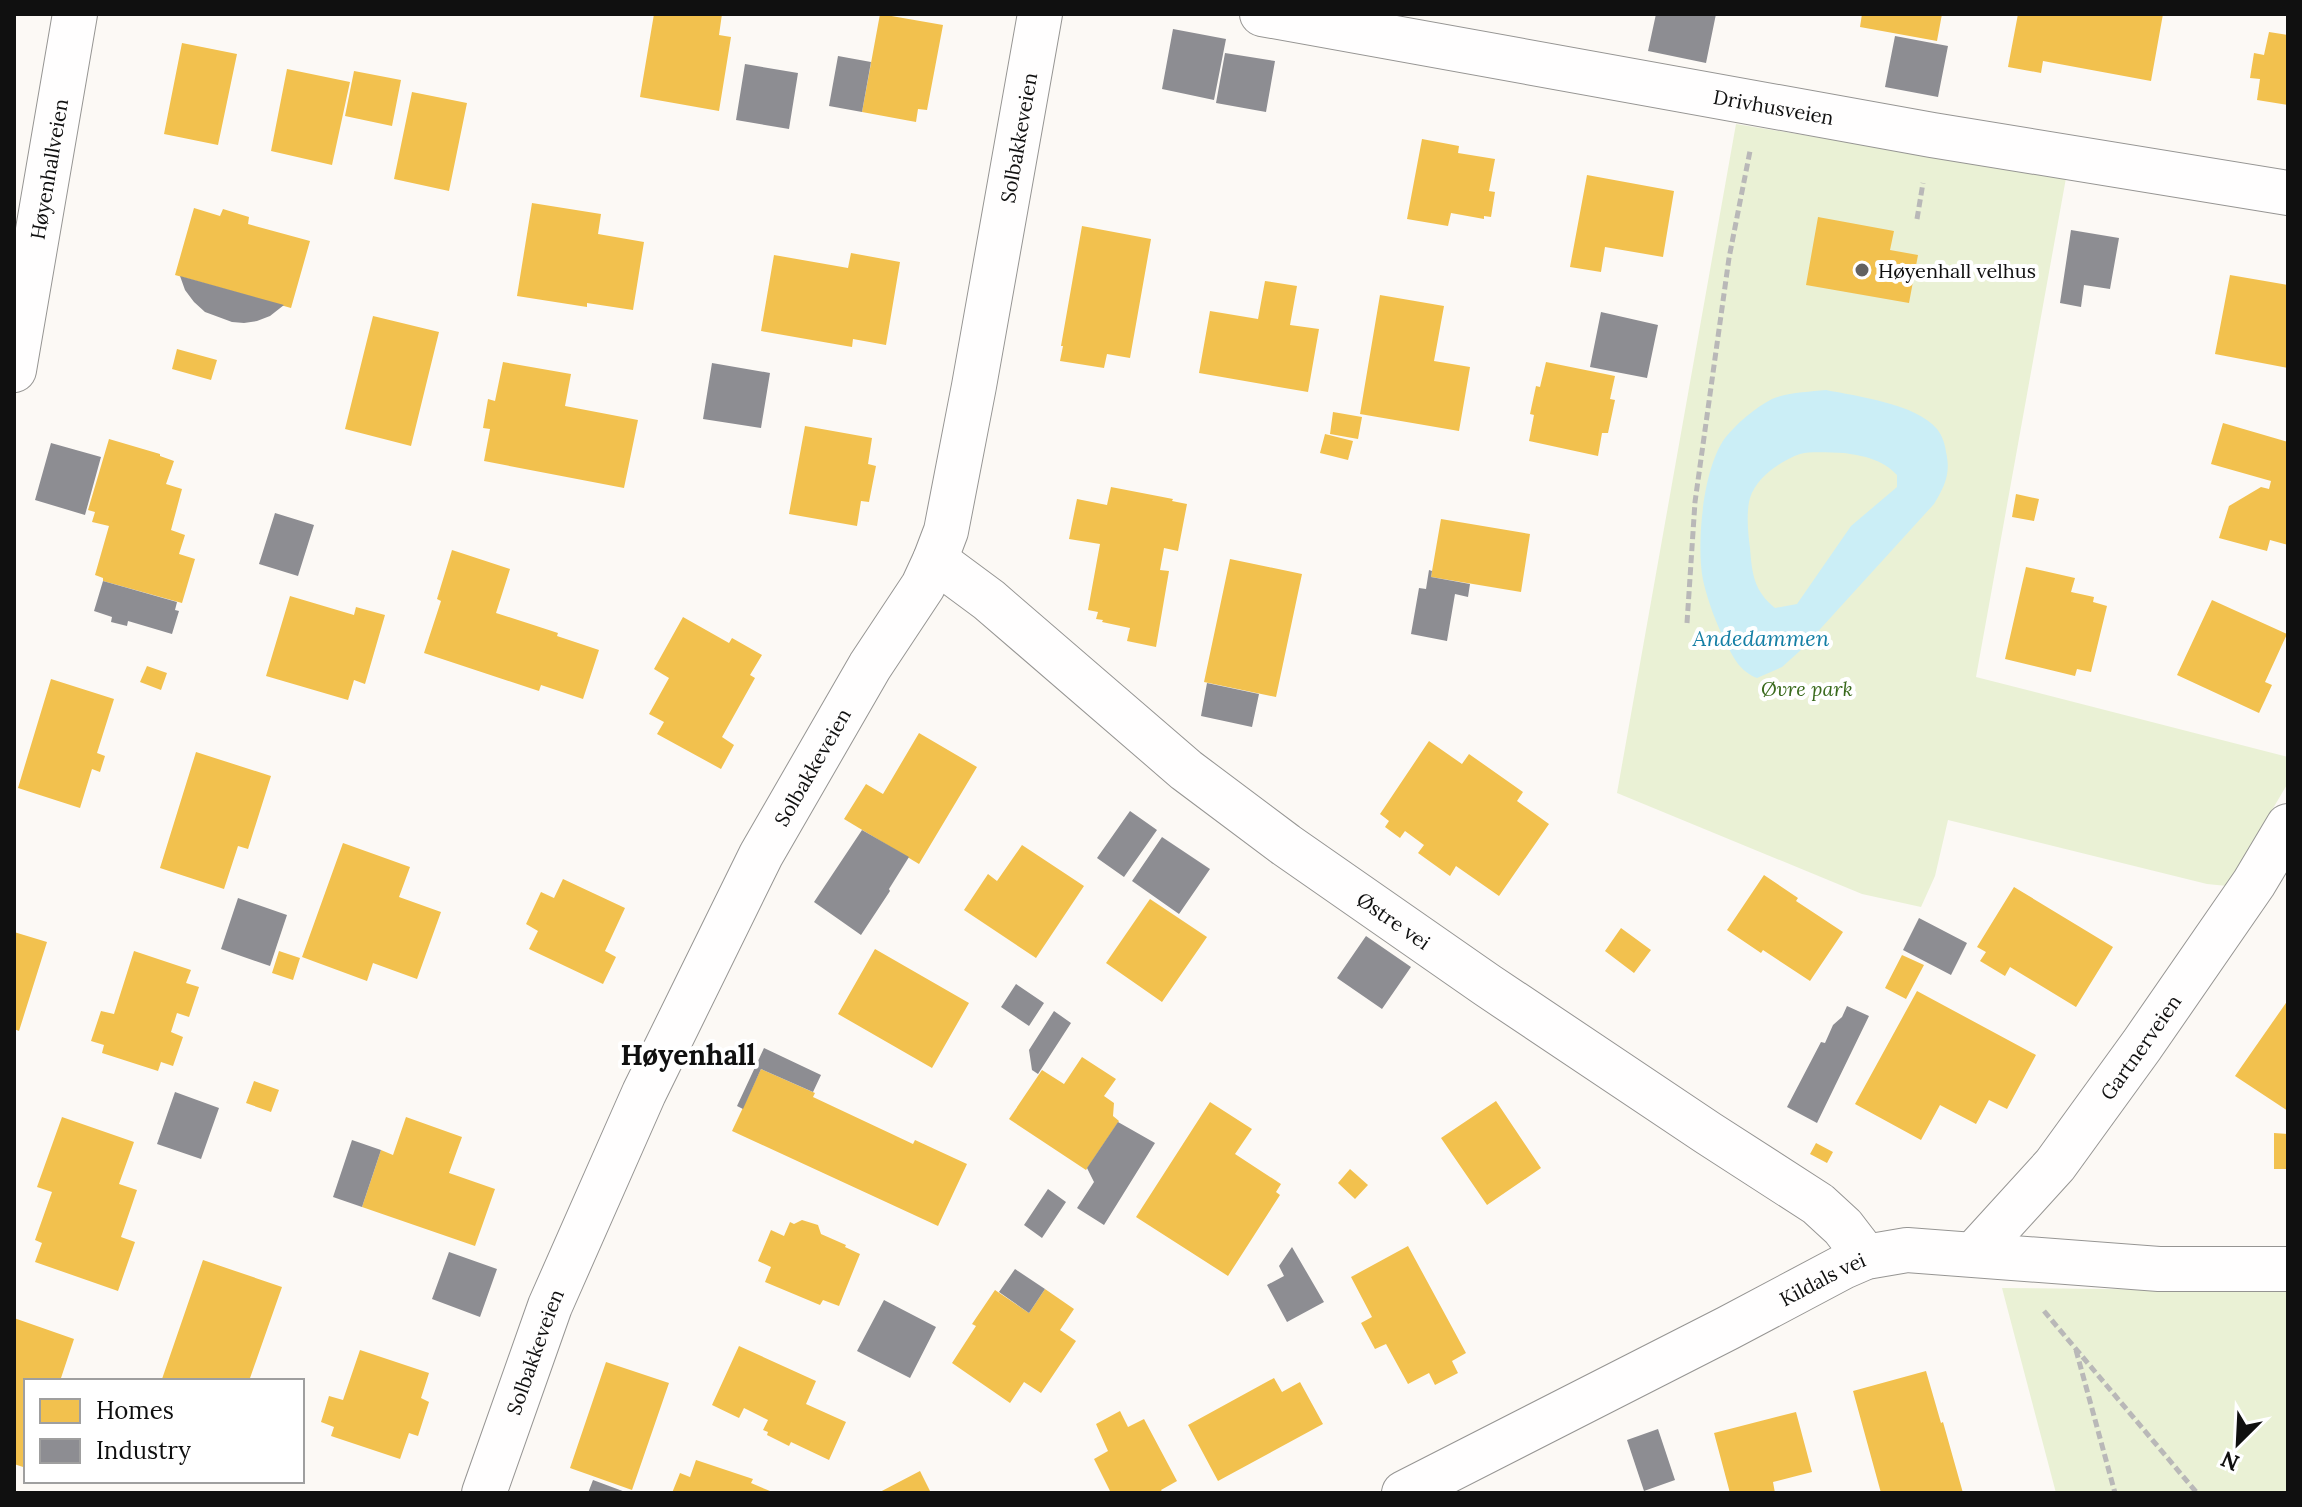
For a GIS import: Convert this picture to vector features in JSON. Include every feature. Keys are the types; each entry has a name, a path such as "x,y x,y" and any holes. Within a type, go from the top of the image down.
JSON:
{"street":[{"name":"Høyenhallveien","path":"14,370 75,14"},
{"name":"Solbakkeveien","path":"484,1493 550,1306 644,1093 761,855 870,666 923,586 946,531 1040,14"},
{"name":"Drivhusveien","path":"1262,14 1932,135 2288,193"},
{"name":"Østre vei","path":"935,560 989,600 1186,770 1286,845 1500,994 1818,1204 1843,1227 1866,1257"},
{"name":"Gartnerveien","path":"1974,1254 2055,1165 2228,920 2288,826"},
{"name":"Kildals vei","path":"1404,1493 1866,1257 1907,1250 2159,1269 2288,1269"}],"path":[{"path":"1687,623 1695,502 1729,258 1761,104"},
{"path":"2030,1260 2034,1286 2043,1310 2197,1493"},
{"path":"2075,1345 2115,1493"}],"green space":[{"name":"Øvre park","path":"1736,124 2066,178 1976,677 2288,757 2288,783 2227,886 2207,884 1948,820 1935,876 1921,907 1862,894 1617,793"},
{"path":"2002,1288 2288,1291 2288,1493 2056,1493"}],"water":[{"name":"Andedammen","path":"1826,390 1885,402 1928,420 1939,431 1944,443 1948,466 1946,479 1934,504 1802,649 1782,667 1757,678 1742,668 1732,654 1716,620 1703,580 1701,527 1711,468 1725,438 1766,402 1792,394","holes":["1844,453 1885,465 1897,475 1897,487 1851,526 1797,604 1775,608 1758,588 1753,574 1748,516 1753,491 1770,471 1800,454"]}],"building: Homes":[{"path":"654,14 722,14 719,35 731,37 719,111 640,97"},
{"path":"880,14 943,25 927,110 918,109 916,122 862,112"},
{"path":"1862,14 1942,14 1937,41 1860,27"},
{"path":"2018,14 2163,14 2151,81 2043,61 2041,73 2008,67"},
{"path":"2269,32 2288,35 2288,105 2257,100 2260,79 2250,78 2254,53 2264,55"},
{"path":"182,43 237,54 218,145 164,134"},
{"path":"287,69 350,82 332,165 271,151"},
{"path":"354,71 401,80 392,126 345,116"},
{"path":"412,92 467,103 449,191 394,179"},
{"path":"1422,139 1459,146 1458,153 1495,159 1489,191 1495,192 1491,217 1484,216 1484,219 1451,213 1448,226 1407,219"},
{"path":"1587,175 1674,191 1663,257 1605,247 1601,272 1570,267"},
{"path":"532,203 601,214 598,234 644,242 633,310 587,303 587,307 517,296"},
{"path":"194,208 220,216 223,209 249,217 248,224 310,241 291,308 175,275"},
{"name":"Høyenhall velhus","path":"1818,217 1894,231 1890,250 1918,255 1909,303 1806,285"},
{"path":"1082,226 1151,239 1130,358 1107,354 1104,368 1060,361"},
{"path":"851,253 900,262 886,345 853,339 852,347 761,331 774,255 848,268"},
{"path":"2230,275 2288,285 2288,368 2215,354"},
{"path":"1265,281 1297,286 1290,325 1319,329 1308,392 1199,373 1210,311 1258,319"},
{"path":"1380,295 1444,306 1434,361 1470,367 1459,431 1360,414"},
{"path":"373,316 439,332 411,446 345,429"},
{"path":"177,349 217,360 211,380 172,369"},
{"path":"503,362 571,374 565,406 638,420 624,488 484,461 490,429 483,428 488,399 495,401"},
{"path":"1546,362 1615,376 1610,399 1615,400 1608,433 1602,433 1598,456 1529,441 1534,415 1530,414 1536,386 1540,387"},
{"path":"1333,412 1362,417 1358,439 1330,434"},
{"path":"2223,423 2288,442 2288,545 2270,540 2267,551 2219,538 2229,506 2261,487 2269,489 2271,481 2211,464"},
{"path":"805,426 872,438 868,464 876,466 869,502 861,501 857,526 789,514"},
{"path":"1325,434 1353,441 1348,460 1320,453"},
{"path":"109,439 174,461 166,484 182,489 171,530 185,535 179,554 195,559 182,603 103,581 95,575 109,526 92,522 95,512 88,510"},
{"path":"1111,487 1187,504 1178,551 1164,548 1160,570 1169,571 1156,647 1127,641 1130,628 1102,622 1096,619 1098,612 1088,610 1100,544 1069,539 1077,499 1107,505"},
{"path":"2016,494 2039,499 2034,521 2012,517"},
{"path":"1441,519 1530,534 1521,592 1431,577"},
{"path":"452,550 510,569 496,613 599,650 583,699 541,685 539,691 424,653 441,601 437,599"},
{"path":"1230,559 1302,574 1276,697 1204,682"},
{"path":"2026,567 2075,578 2071,592 2094,597 2093,602 2107,606 2091,672 2077,669 2075,676 2005,659"},
{"path":"290,596 354,615 356,607 385,615 365,684 354,680 348,700 266,676"},
{"path":"2212,600 2287,634 2265,682 2272,685 2259,713 2177,675"},
{"path":"683,617 729,643 732,638 762,655 750,675 755,678 722,737 734,745 721,769 657,734 664,722 649,714 669,678 654,669"},
{"path":"147,666 167,673 161,690 140,682"},
{"path":"51,679 114,699 97,753 105,756 100,772 92,769 80,808 18,788"},
{"path":"919,733 977,767 919,864 844,819 866,784 883,794"},
{"path":"1429,741 1462,764 1469,754 1523,792 1517,801 1549,824 1499,896 1456,866 1450,876 1418,853 1424,845 1405,831 1400,838 1385,827 1389,821 1380,814"},
{"path":"196,752 271,776 248,849 238,846 224,889 160,868"},
{"path":"343,843 410,867 399,897 441,912 417,979 373,963 367,981 302,957"},
{"path":"1022,845 1084,886 1036,958 964,910 988,874 997,881"},
{"path":"1764,875 1843,932 1810,981 1727,930"},
{"path":"563,879 625,908 605,951 616,957 603,984 529,949 538,931 526,924 541,892 554,898"},
{"path":"2014,887 2113,947 2076,1007 2010,967 2005,976 1980,961 1986,952 1977,947"},
{"path":"1150,899 1207,937 1162,1002 1106,963"},
{"path":"1621,928 1651,950 1634,973 1605,951"},
{"path":"14,932 47,942 19,1031 14,1029"},
{"path":"875,949 969,1003 932,1068 838,1014"},
{"path":"134,951 191,970 186,983 199,987 189,1017 177,1013 171,1032 183,1037 173,1066 161,1062 158,1071 102,1053 104,1045 91,1041 101,1011 114,1014"},
{"path":"279,951 300,958 293,980 272,973"},
{"path":"1902,955 1924,965 1906,999 1885,988"},
{"path":"1917,991 2036,1055 2007,1109 1989,1100 1976,1124 1940,1105 1921,1140 1855,1104"},
{"path":"2288,1000 2288,1111 2235,1076"},
{"path":"1082,1057 1116,1079 1104,1096 1114,1103 1113,1116 1119,1121 1086,1170 1009,1119 1042,1070 1064,1084"},
{"path":"761,1069 913,1144 915,1140 967,1164 938,1226 732,1131"},
{"path":"254,1081 279,1090 271,1112 246,1103"},
{"path":"1496,1101 1541,1168 1487,1205 1441,1138"},
{"path":"1210,1102 1252,1129 1235,1154 1281,1184 1276,1192 1280,1195 1228,1276 1136,1217"},
{"path":"62,1117 134,1142 119,1184 137,1190 121,1237 135,1242 118,1291 35,1262 42,1243 35,1240 52,1192 37,1187"},
{"path":"406,1117 462,1137 449,1173 495,1189 475,1246 362,1207 381,1150 393,1155"},
{"path":"2274,1133 2288,1134 2288,1169 2274,1169"},
{"path":"1816,1143 1833,1152 1827,1163 1810,1154"},
{"path":"1350,1169 1368,1185 1355,1199 1338,1183"},
{"path":"802,1220 818,1225 821,1234 860,1254 839,1306 823,1300 820,1305 765,1282 771,1267 758,1261 771,1230 784,1236 790,1222 794,1224"},
{"path":"1408,1246 1466,1353 1452,1361 1458,1373 1435,1385 1429,1373 1408,1384 1386,1344 1375,1349 1361,1323 1372,1317 1351,1277"},
{"path":"203,1260 282,1287 250,1379 162,1379"},
{"path":"1045,1289 1074,1309 1060,1330 1076,1341 1041,1393 1024,1382 1010,1403 952,1363 976,1326 972,1324 995,1290 1029,1313"},
{"path":"14,1318 74,1339 61,1379 24,1379 24,1467 14,1464"},
{"path":"739,1346 816,1381 806,1404 846,1422 829,1460 791,1442 789,1446 767,1435 768,1432 763,1430 768,1420 744,1408 739,1418 712,1405"},
{"path":"360,1350 429,1373 421,1398 429,1402 418,1436 409,1433 400,1459 331,1436 334,1427 321,1422 329,1396 343,1400"},
{"path":"606,1362 669,1383 632,1490 570,1468"},
{"path":"1926,1371 1963,1493 1881,1493 1853,1391"},
{"path":"1274,1378 1282,1392 1300,1382 1323,1424 1218,1481 1188,1425"},
{"path":"1120,1411 1128,1427 1144,1419 1177,1481 1161,1490 1163,1493 1111,1493 1094,1459 1108,1451 1096,1424"},
{"path":"1796,1412 1812,1472 1773,1482 1775,1493 1730,1493 1714,1433"},
{"path":"696,1460 753,1479 751,1483 770,1491 672,1493 680,1473 690,1477"},
{"path":"920,1471 931,1493 878,1493"}],"building: Industry":[{"path":"1656,14 1716,14 1706,63 1648,51"},
{"path":"1173,29 1226,39 1214,100 1162,89"},
{"path":"1895,36 1948,46 1938,97 1885,87"},
{"path":"1225,53 1275,61 1266,112 1216,103"},
{"path":"838,56 871,62 862,112 829,106"},
{"path":"745,64 798,73 789,129 736,120"},
{"path":"2071,230 2119,238 2110,289 2084,285 2081,307 2060,303"},
{"path":"180,276 284,305 257,321 232,322 205,312 185,290"},
{"path":"1601,312 1658,325 1647,378 1590,367"},
{"path":"712,363 770,373 761,428 703,419"},
{"path":"51,443 101,457 85,515 35,500"},
{"path":"275,513 314,525 298,576 259,564"},
{"path":"1429,570 1432,571 1431,577 1470,584 1468,597 1455,594 1447,641 1411,634 1419,588 1426,589"},
{"path":"103,581 177,602 175,610 179,611 172,634 128,621 127,626 111,622 112,617 94,611"},
{"path":"1207,683 1259,694 1252,727 1201,716"},
{"path":"1130,811 1157,830 1124,877 1097,858"},
{"path":"862,830 909,857 861,935 814,902"},
{"path":"1162,837 1210,869 1179,914 1132,881"},
{"path":"238,898 287,915 270,966 221,949"},
{"path":"1919,918 1967,943 1951,975 1903,950"},
{"path":"1366,936 1411,967 1382,1009 1337,978"},
{"path":"1016,984 1044,1003 1029,1026 1001,1007"},
{"path":"1847,1006 1869,1016 1817,1123 1787,1107 1821,1042 1825,1043"},
{"path":"1054,1011 1071,1023 1038,1074 1032,1070 1029,1050"},
{"path":"764,1048 821,1075 813,1092 761,1069 743,1109 737,1106"},
{"path":"175,1092 219,1108 201,1159 157,1144"},
{"path":"1118,1122 1155,1143 1104,1225 1077,1208 1094,1182 1087,1168"},
{"path":"352,1140 381,1150 362,1207 333,1197"},
{"path":"1048,1189 1066,1202 1042,1238 1024,1225"},
{"path":"1292,1247 1324,1302 1287,1322 1267,1285 1284,1276 1279,1266"},
{"path":"449,1252 497,1269 480,1317 432,1299"},
{"path":"1015,1269 1045,1289 1029,1313 999,1292"},
{"path":"884,1300 936,1327 910,1378 857,1351"},
{"path":"1658,1429 1675,1480 1644,1491 1627,1440"},
{"path":"593,1480 628,1493 588,1493"}],"place":[{"name":"Høyenhall velhus","path":"1862,270"}],"district":[{"name":"Høyenhall","path":"688,1055"}]}
